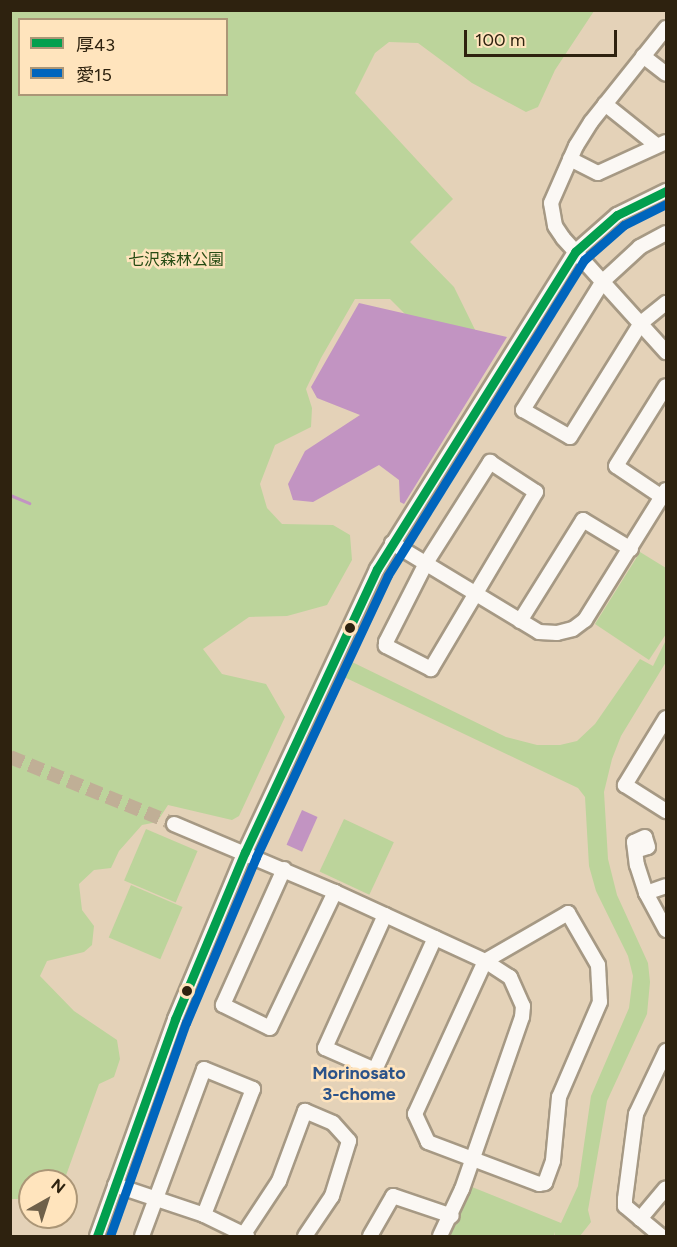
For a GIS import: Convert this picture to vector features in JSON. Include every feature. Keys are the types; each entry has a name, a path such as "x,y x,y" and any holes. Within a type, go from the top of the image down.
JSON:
{"street":[{"path":"666,28 605,104 570,159 551,203 555,226 575,252 666,352"},
{"path":"643,56 666,74"},
{"path":"570,159 598,173 661,143 605,104"},
{"path":"97,1236 175,1019 245,852 358,607 392,543 575,252 617,215 666,191"},
{"path":"666,233 640,247 603,281 523,410 570,437 641,323 666,303"},
{"path":"392,543 539,632 573,629 585,620 632,549 664,493 616,466 666,386"},
{"path":"490,462 537,492 474,593 434,668 386,646 426,563 490,462"},
{"path":"520,621 583,520 632,549"},
{"path":"666,718 662,735 625,785 666,811"},
{"path":"174,824 245,852 335,892 485,961 510,977 523,1006 452,1216 440,1236"},
{"path":"638,850 637,865 646,893 666,930"},
{"path":"284,869 223,1005 270,1028 335,892"},
{"path":"646,893 666,886"},
{"path":"568,913 592,951 601,984 595,1016 571,1063 559,1097 553,1161 544,1183 472,1160 428,1142 415,1114 485,961 568,913"},
{"path":"385,915 325,1048 375,1070 435,938"},
{"path":"662,1236 625,1206 636,1114 666,1051"},
{"path":"142,1236 204,1070 253,1089 204,1215"},
{"path":"115,1185 204,1215 245,1235 279,1181 305,1111 333,1123 349,1141 332,1196 305,1236"},
{"path":"640,1219 666,1188"},
{"path":"370,1236 393,1196 452,1216"}],"green space":[{"name":"七沢森林公園","path":"10,11 594,11 555,70 538,107 526,112 472,83 418,43 389,42 375,53 355,93 453,199 410,242 454,287 484,348 371,413 412,321 390,299 355,299 306,389 312,408 311,427 275,445 260,484 267,508 282,524 333,525 350,535 352,560 327,605 287,616 249,617 203,649 222,674 266,684 285,717 239,816 232,820 168,805 157,822 142,825 119,851 111,868 94,870 79,884 82,910 94,926 92,945 84,952 47,961 40,976 74,1011 117,1040 120,1059 114,1077 99,1084 68,1169 18,1169 18,1199 11,1199"},
{"path":"640,552 666,568 666,634 649,660 595,624"},
{"path":"666,640 666,662 621,736 612,759 604,792 608,859 617,895 648,963 650,982 647,1014 607,1101 588,1210 591,1222 580,1236 555,1236 555,1232 554,1236 450,1236 472,1187 561,1223 578,1186 591,1096 629,1008 633,976 628,956 596,891 589,866 585,797 578,788 344,677 350,661 506,737 537,745 560,745 577,741 595,724 640,659 653,666"},
{"path":"344,819 394,842 369,895 319,872"},
{"path":"146,829 198,851 176,902 124,881"},
{"path":"131,885 183,907 160,959 109,937"}],"shaded area":[{"path":"359,303 507,337 404,504 400,502 399,480 379,465 313,502 293,500 288,484 305,451 360,415 317,398 311,387"},
{"path":"302,810 318,817 302,852 287,845"}],"waterway":[{"path":"10,495 29,503"}],"tunnel":[{"path":"10,757 174,824"}],"transit line":[{"name":"厚43","path":"97,1236 175,1019 245,852 377,569 575,252 617,215 666,191"},
{"name":"愛15","path":"110,1236 186,1023 256,857 388,575 584,260 624,225 666,204"}],"district":[{"name":"Morinosato 3-chome","path":"359,1084"}]}
